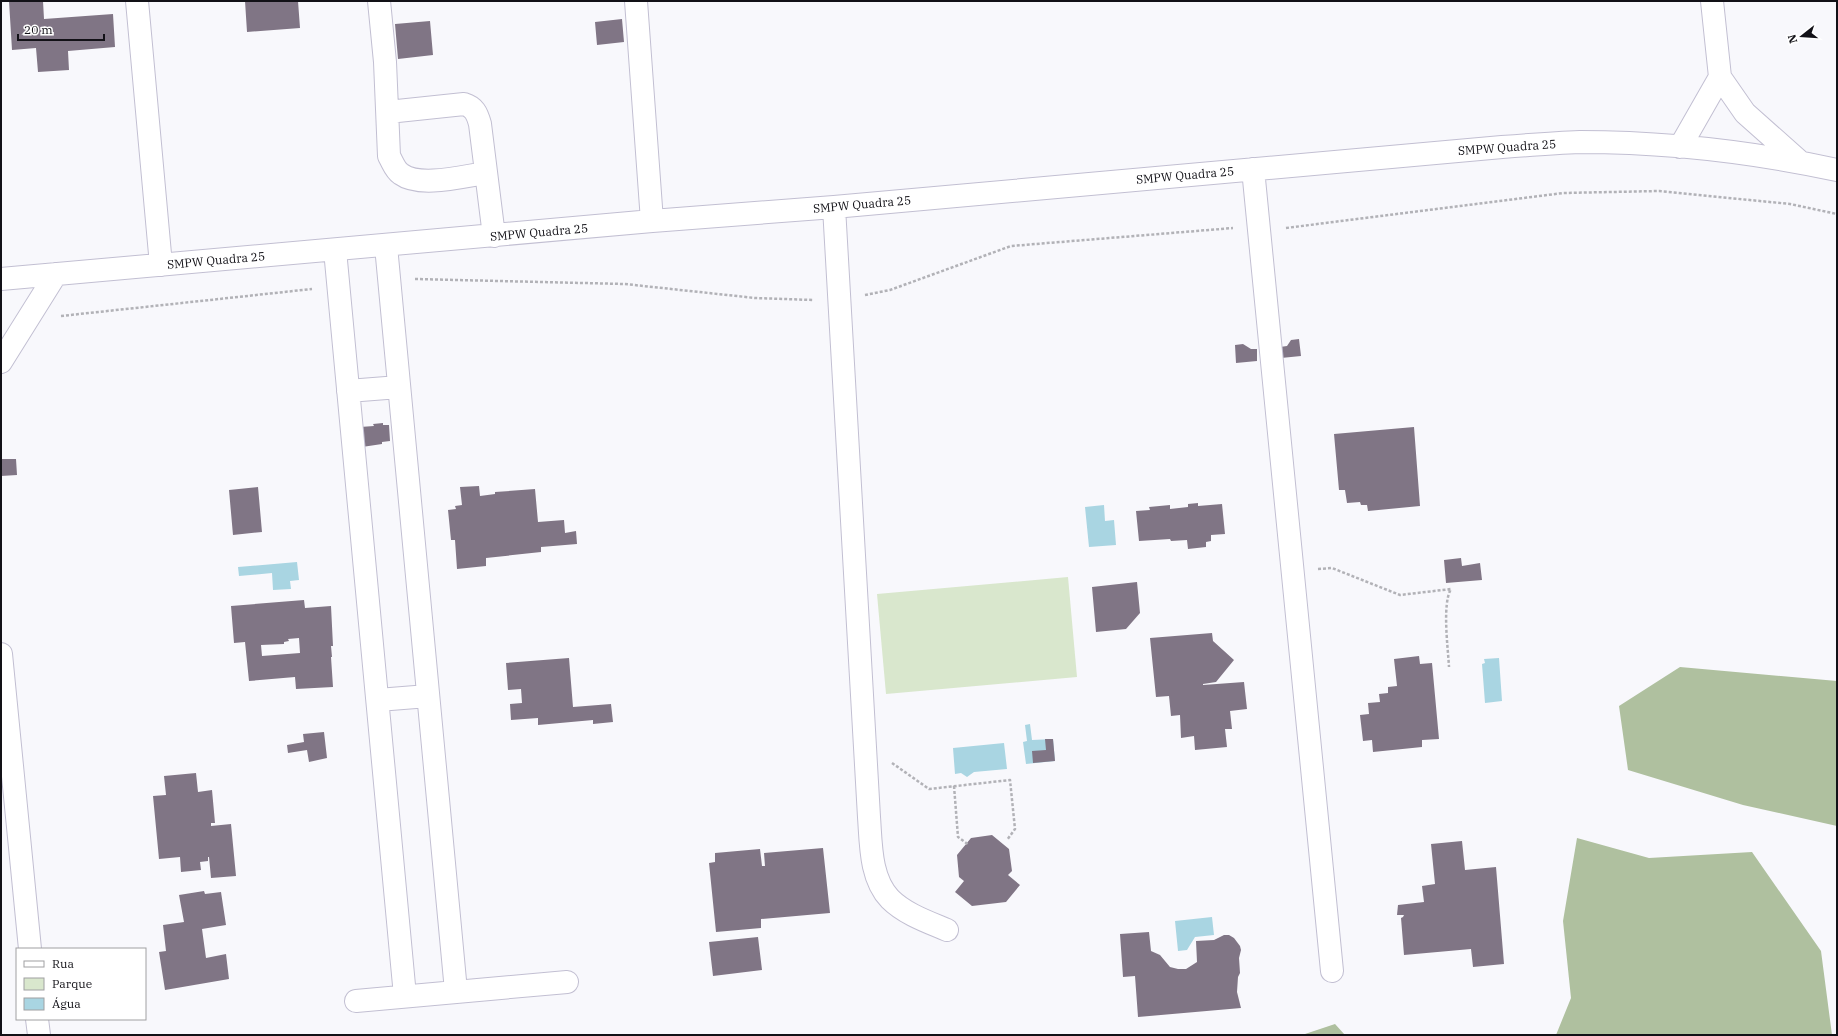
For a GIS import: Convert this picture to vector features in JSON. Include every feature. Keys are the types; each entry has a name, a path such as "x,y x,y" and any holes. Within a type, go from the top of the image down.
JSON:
{"street":[{"path":"137,1 161,265"},
{"path":"379,1 388,112 389,156 400,173 416,181 486,173"},
{"path":"636,1 652,221"},
{"path":"1712,1 1720,77 1745,113 1798,162"},
{"path":"1680,147 1720,77"},
{"path":"388,112 464,104 468,105 477,114 494,236"},
{"name":"SMPW Quadra 25","path":"1,279 386,246 652,221 834,207 1502,147 1580,142 1723,150 1837,170"},
{"path":"1253,169 1332,971"},
{"path":"834,207 870,836 875,872 890,899 918,918 947,930"},
{"path":"386,246 456,991"},
{"path":"335,250 405,996"},
{"path":"1,362 56,274"},
{"path":"348,391 399,387"},
{"path":"1,654 30,948"},
{"path":"378,700 428,696"},
{"path":"356,1001 566,982"},
{"path":"37,1020 39,1035"}],"path":[{"path":"389,279 625,284 755,298 840,301 890,290 1011,246 1239,228 1260,231 1563,193 1659,190 1790,204 1837,214"},
{"path":"28,318 57,317 339,286"},
{"path":"1293,570 1332,568 1400,595 1452,589 1448,595 1446,627 1449,666"},
{"path":"865,744 929,789 1010,780 1015,829 1007,840"},
{"path":"954,786 958,837 969,845"}],"green space":[{"path":"1068,577 1077,677 886,694 877,594"},
{"path":"1680,667 1837,681 1837,826 1743,805 1628,770 1619,706"},
{"path":"1577,838 1649,858 1752,852 1821,951 1832,1035 1556,1035 1571,998 1563,921"},
{"path":"1335,1024 1345,1035 1302,1035"}],"water":[{"path":"1104,505 1105,521 1114,520 1116,545 1089,547 1085,507"},
{"path":"297,562 299,580 290,581 291,589 273,590 272,573 239,576 238,567"},
{"path":"1499,658 1502,701 1485,703 1482,664 1485,663 1484,659"},
{"path":"1030,724 1032,740 1053,739 1055,761 1026,764 1023,742 1027,741 1025,725"},
{"path":"1004,743 1007,769 974,772 967,777 961,773 955,774 953,748"},
{"path":"1212,917 1214,935 1195,937 1187,950 1178,951 1175,921"}],"building":[{"path":"9,1 43,1 44,19 113,14 115,47 68,51 69,70 38,72 36,48 12,50"},
{"path":"245,1 298,1 300,28 247,32"},
{"path":"622,19 624,42 597,45 595,22"},
{"path":"430,21 433,55 398,59 395,24"},
{"path":"1299,339 1301,356 1281,358 1280,347 1287,346 1291,340"},
{"path":"1243,344 1251,349 1257,349 1257,361 1236,363 1235,345"},
{"path":"383,423 383,425 389,425 390,441 382,442 382,444 362,447 360,427 374,426 373,424"},
{"path":"1414,427 1420,506 1368,511 1367,505 1361,505 1360,502 1347,503 1345,490 1339,490 1334,434"},
{"path":"1,459 16,459 17,475 1,476"},
{"path":"479,486 480,496 495,494 495,492 535,489 538,522 564,520 565,533 576,531 577,544 541,547 541,552 486,558 486,566 457,569 455,540 451,540 448,510 456,509 455,506 462,505 460,487"},
{"path":"258,487 262,532 233,535 229,490"},
{"path":"1198,503 1198,506 1222,504 1225,534 1211,535 1211,541 1206,542 1206,547 1188,549 1187,540 1171,541 1170,539 1139,541 1136,511 1150,510 1149,507 1170,505 1170,509 1188,507 1188,504"},
{"path":"1461,558 1462,566 1480,563 1482,580 1446,583 1444,560"},
{"path":"1137,582 1140,613 1126,629 1096,632 1092,587"},
{"path":"304,600 305,608 331,606 333,646 331,646 331,657 333,687 296,689 295,677 249,681 245,642 234,643 231,606","holes":["299,638 300,653 262,656 261,645 284,644 284,642 289,641 288,639"]},
{"path":"1212,633 1213,641 1234,660 1216,682 1203,685 1244,682 1247,709 1230,711 1232,729 1225,729 1227,747 1195,750 1194,736 1181,738 1180,715 1171,716 1169,696 1156,697 1150,638"},
{"path":"1419,656 1420,664 1432,663 1439,739 1422,740 1422,747 1373,752 1372,740 1363,741 1360,715 1369,714 1368,703 1380,702 1379,694 1388,693 1388,687 1397,686 1394,659"},
{"path":"569,658 573,707 611,704 613,722 593,724 593,720 538,725 538,718 511,720 510,704 522,703 521,689 508,690 506,663"},
{"path":"324,732 327,758 309,762 307,750 288,753 287,745 304,742 303,734"},
{"path":"1045,739 1053,739 1055,761 1033,763 1032,751 1046,750"},
{"path":"196,773 198,792 212,790 215,823 211,823 211,826 231,824 236,876 211,878 209,857 208,861 200,862 201,870 181,872 180,857 159,859 153,796 166,795 164,776"},
{"path":"992,835 1009,849 1012,871 1008,875 1020,885 1006,902 972,906 955,892 964,881 959,877 957,855 971,838"},
{"path":"1462,841 1465,870 1496,867 1504,964 1473,967 1471,949 1404,955 1401,918 1404,915 1397,915 1398,905 1424,902 1422,886 1435,884 1431,844"},
{"path":"823,848 830,913 761,919 761,928 716,932 709,863 715,862 715,853 760,849 762,866 765,866 764,853"},
{"path":"204,891 205,894 221,892 226,925 202,929 206,958 226,954 229,979 165,990 159,952 166,951 163,925 184,922 179,895"},
{"path":"1149,932 1151,951 1160,955 1170,967 1178,969 1186,969 1197,962 1196,941 1214,940 1224,935 1229,935 1234,938 1241,950 1239,958 1240,973 1238,977 1237,992 1241,1008 1138,1017 1135,976 1123,977 1120,934"},
{"path":"758,937 762,970 713,976 709,942"}]}
